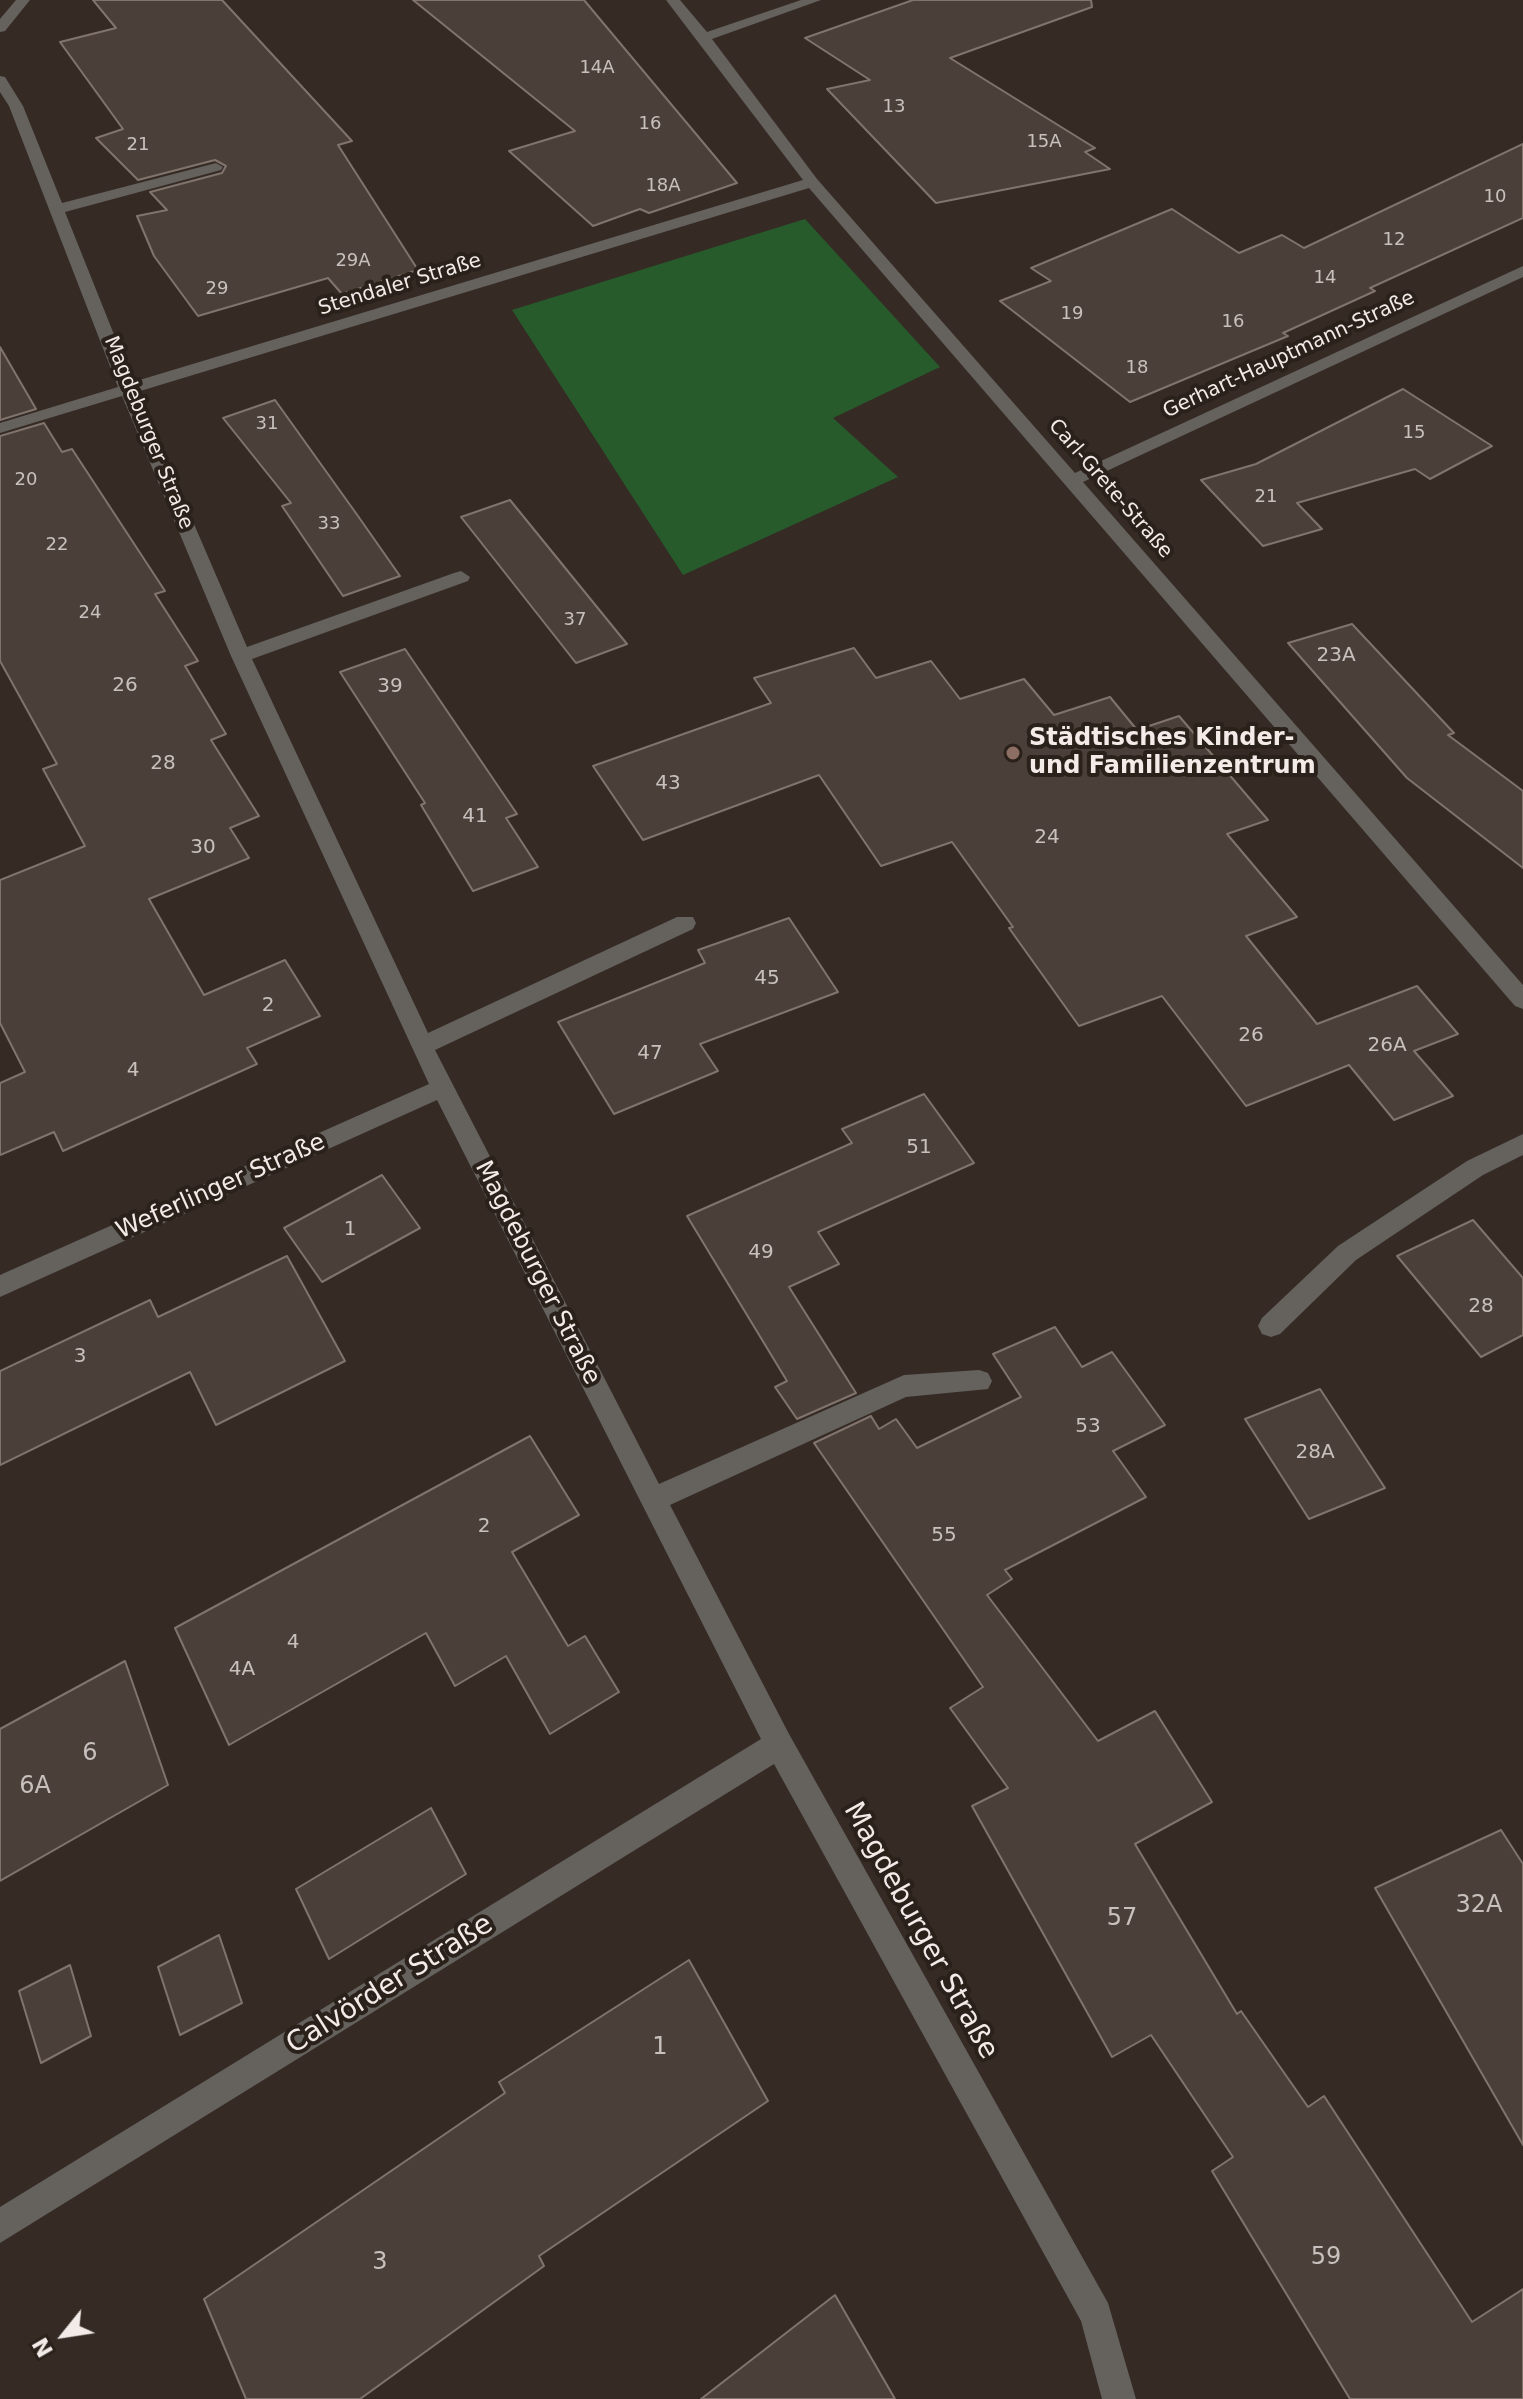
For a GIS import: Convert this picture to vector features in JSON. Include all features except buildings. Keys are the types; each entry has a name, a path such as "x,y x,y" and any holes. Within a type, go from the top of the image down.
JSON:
{"street":[{"path":"3,23 23,0"},
{"name":"Carl-Grete-Straße","path":"673,0 812,182 1523,1000"},
{"path":"704,37 814,0"},
{"name":"Magdeburger Straße","path":"0,80 16,106 128,391 241,656 442,1088 779,1744 1096,2315 1119,2399"},
{"path":"58,209 216,167"},
{"name":"Stendaler Straße","path":"0,428 812,182"},
{"name":"Gerhart-Hauptmann-Straße","path":"1074,480 1523,271"},
{"path":"241,656 461,577"},
{"path":"424,1045 685,923"},
{"name":"Weferlinger Straße","path":"0,1286 442,1088"},
{"path":"1271,1326 1347,1253 1475,1168 1523,1144"},
{"path":"654,1499 904,1386 979,1381"},
{"name":"Calvörder Straße","path":"0,2226 779,1744"}],"green space":[{"path":"805,219 940,367 833,418 898,477 683,575 512,310"}],"place":[{"name":"Städtisches Kinder- und Familienzentrum","path":"1013,753"}]}
